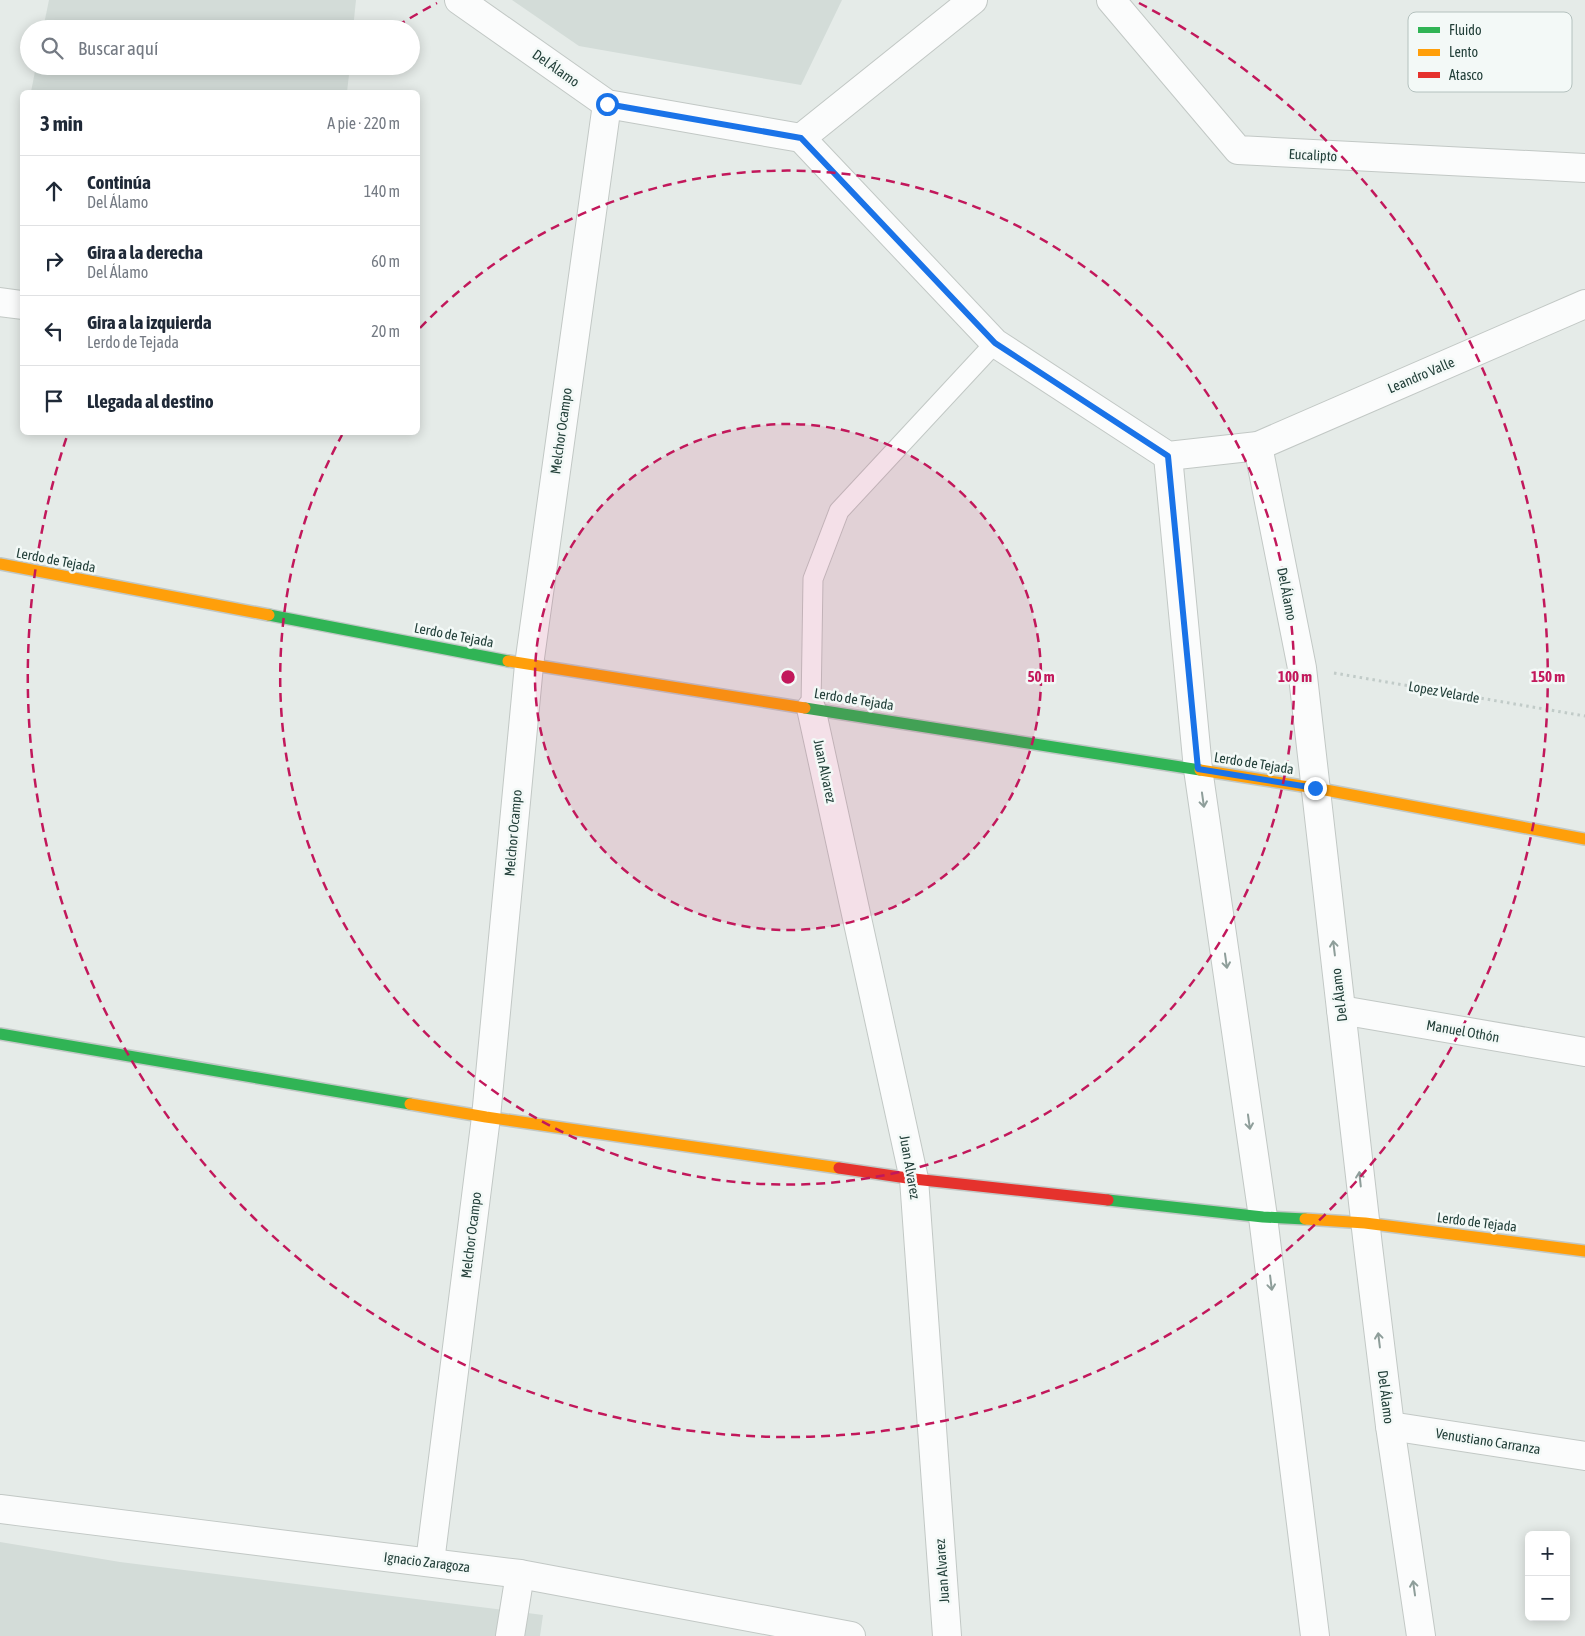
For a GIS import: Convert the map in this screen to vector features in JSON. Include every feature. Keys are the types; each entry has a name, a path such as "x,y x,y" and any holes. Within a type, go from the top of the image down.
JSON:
{"street":[{"name":"Del Álamo","path":"459,0 607,104 801,138"},
{"path":"973,0 801,138 995,343 1168,456 1258,446"},
{"name":"Eucalipto","path":"1111,0 1238,150 1585,168"},
{"name":"Melchor Ocampo","path":"430,1562 486,1117 529,665 607,104"},
{"path":"0,302 20,305"},
{"name":"Leandro Valle","path":"1258,446 1585,304"},
{"name":"Del Álamo","path":"1258,446 1302,668 1365,1223 1390,1426 1421,1636"},
{"path":"1168,456 1198,769 1262,1217 1316,1636"},
{"name":"Lerdo de Tejada","path":"0,564 529,665 1315,788 1585,839"},
{"name":"Juan Alvarez","path":"811,708 914,1179 947,1636"},
{"name":"Manuel Othón","path":"1341,1010 1585,1052"},
{"name":"Lerdo de Tejada","path":"0,1034 486,1117 914,1179 1262,1217 1365,1223 1585,1251"},
{"name":"Venustiano Carranza","path":"1390,1426 1585,1456"},
{"name":"Ignacio Zaragoza","path":"0,1509 520,1574 851,1636"},
{"path":"510,1636 520,1574"}],"lane":[{"path":"811,708 813,579 839,510 995,343"}],"path":[{"name":"Lopez Velarde","path":"1302,668 1585,716"}],"shaded area":[{"path":"49,0 356,0 354,20 45,20"},
{"path":"512,0 842,0 801,85 579,46"},
{"path":"34,75 349,75 347,90 31,90"},
{"path":"0,1542 120,1562 543,1615 540,1636 0,1636"}],"traffic: fast":[{"path":"269,615 508,661"},
{"path":"805,708 1200,770"},
{"path":"0,1034 410,1104"},
{"path":"1108,1200 1263,1217 1305,1219"}],"traffic: slow":[{"path":"0,564 269,615"},
{"path":"508,661 805,708"},
{"path":"1200,770 1315,788 1585,839"},
{"path":"410,1104 486,1117 839,1168"},
{"path":"1305,1219 1365,1223 1585,1251"}],"traffic: jam":[{"path":"839,1168 914,1179 1108,1200"}],"route":[{"path":"607,104 801,138 995,343 1168,456 1198,769 1315,788"}]}
